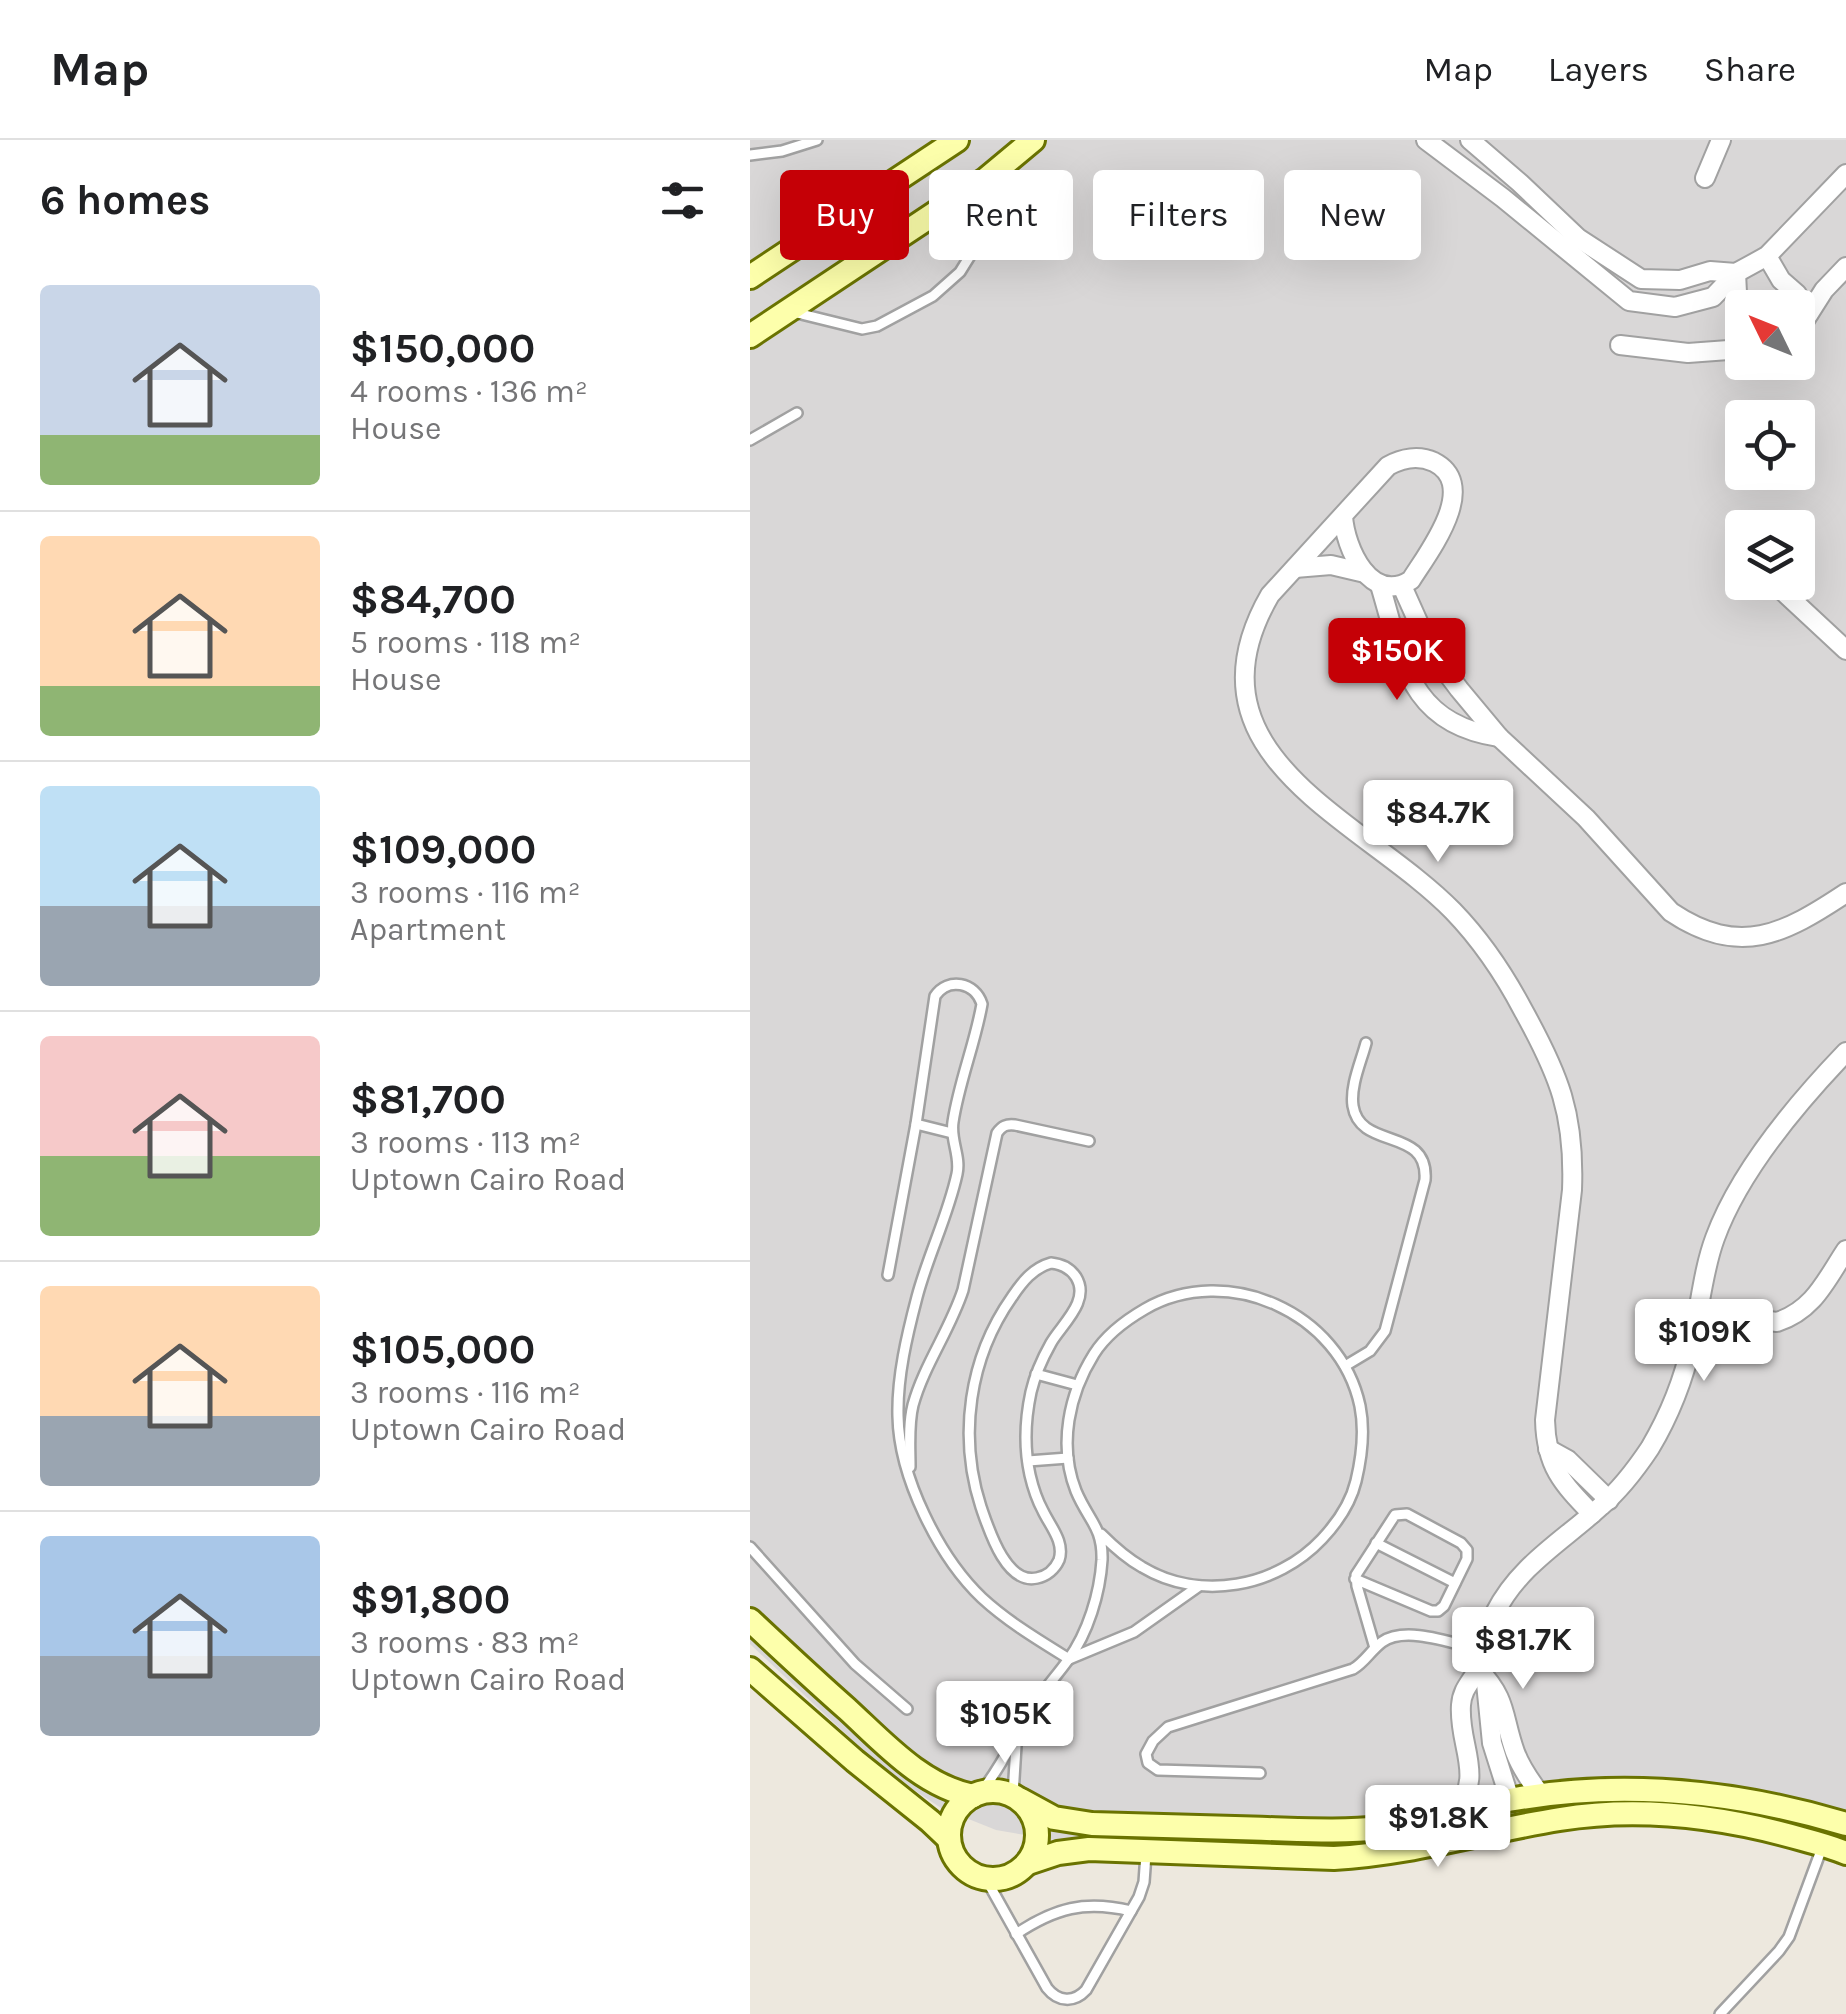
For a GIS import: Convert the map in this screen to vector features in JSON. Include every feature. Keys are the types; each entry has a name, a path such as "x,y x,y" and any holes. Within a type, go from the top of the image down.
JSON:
{"street":[{"path":"750,276 957,140"},
{"path":"998,170 1032,140"},
{"path":"1426,140 1630,301 1675,307 1713,298 1736,273 1767,256 1846,174"},
{"path":"1470,140 1578,238 1641,279 1680,280 1710,271 1736,273"},
{"path":"1706,178 1721,140"},
{"path":"1503,198 1520,183"},
{"path":"750,336 929,218"},
{"path":"1767,256 1781,280 1792,290"},
{"path":"1815,303 1846,266"},
{"path":"1736,273 1737,290"},
{"path":"1630,301 1641,279"},
{"path":"1620,345 1688,353 1725,351"},
{"path":"1296,568 1332,565 1394,588 1402,586 1411,580 1449,518 1449,480 1438,465 1413,458 1396,462 1381,472 1270,595 1249,644 1246,696 1255,729 1273,758 1296,784 1421,881 1477,938 1542,1042 1561,1089 1572,1139 1572,1190 1545,1420 1548,1449 1564,1485 1592,1514"},
{"path":"1343,516 1349,548 1373,579 1408,676 1435,710 1458,726 1499,737"},
{"path":"1402,586 1432,653 1499,737 1586,818 1671,912 1700,928 1733,937 1775,933 1846,893"},
{"path":"1792,600 1846,650"},
{"path":"1454,1814 1470,1782 1461,1704 1466,1685 1478,1669 1495,1612 1517,1579 1609,1500 1638,1466 1662,1426 1679,1384 1692,1344 1714,1240 1734,1197 1770,1142 1846,1052"},
{"path":"1698,1312 1777,1322 1789,1318 1816,1297 1846,1250"},
{"path":"1548,1449 1568,1460 1609,1500"},
{"path":"750,1620 890,1749 933,1782 955,1792 1003,1792 1054,1818 1092,1824 1338,1830 1405,1826 1541,1795 1641,1789 1770,1804 1846,1824"},
{"path":"750,1669 930,1821 949,1839 965,1870 986,1879 1009,1877 1028,1864 1073,1850 1334,1858 1396,1852 1529,1824 1608,1814 1660,1814 1766,1828 1846,1853"},
{"path":"1478,1669 1500,1699 1516,1754 1541,1795"},
{"path":"1396,1852 1424,1838 1501,1818 1508,1812 1510,1800 1492,1743 1487,1687 1478,1669"},
{"path":"949,1839 952,1818 964,1802 977,1794"},
{"path":"1017,1798 1034,1816 1038,1836 1028,1864"}],"lane":[{"path":"750,155 782,151 817,140"},
{"path":"790,311 862,329 876,326 933,296 967,260"},
{"path":"750,440 798,413"},
{"path":"888,1275 935,996 939,989 954,983 974,989 982,1004 952,1133 958,1171 918,1292 903,1361 898,1416 902,1446 931,1530 964,1580 985,1601 1069,1660"},
{"path":"1345,1366 1370,1351 1385,1331 1426,1168 1414,1149 1365,1128 1354,1112 1353,1092 1366,1043"},
{"path":"916,1124 952,1133"},
{"path":"910,1475 914,1401 963,1290 997,1133 1001,1127 1015,1124 1089,1141"},
{"path":"1060,1264 1076,1276 1080,1294 1036,1374 1026,1426 1028,1461 1034,1490 1061,1552 1050,1573 1027,1579 1008,1566 994,1538 974,1482 969,1423 979,1364 1003,1310 1034,1270 1060,1264"},
{"path":"1208,1290 1250,1294 1290,1310 1324,1336 1345,1366 1360,1405 1363,1446 1355,1486 1336,1523 1308,1553 1273,1574 1236,1585 1199,1586 1171,1580 1121,1554 1088,1516 1075,1489 1068,1458 1068,1421 1077,1385 1096,1350 1124,1321 1160,1301 1183,1294 1208,1290"},
{"path":"1036,1374 1077,1385"},
{"path":"1028,1461 1068,1458"},
{"path":"1356,1580 1434,1612 1444,1606 1467,1559 1464,1546 1407,1514 1395,1515 1357,1570 1356,1580 1375,1648"},
{"path":"977,1794 1018,1738 1034,1704 1069,1660 1084,1632 1102,1563 1101,1534"},
{"path":"1376,1543 1456,1582"},
{"path":"750,1547 855,1664 907,1708"},
{"path":"1069,1660 1126,1636 1199,1586"},
{"path":"1260,1772 1158,1770 1148,1763 1147,1750 1168,1727 1353,1669 1387,1639 1407,1634 1482,1650"},
{"path":"1017,1798 1014,1766 1018,1738"},
{"path":"1720,2014 1788,1937 1823,1845"},
{"path":"986,1879 1050,1993 1062,1999 1075,1998 1086,1990 1131,1911 1144,1882 1146,1852"},
{"path":"1016,1934 1040,1918 1066,1908 1099,1905 1131,1911"}],"shaded area":[{"path":"750,140 1846,140 1846,1836 1786,1817 1704,1807 1645,1805 1366,1841 1054,1840 996,1830 941,1808 884,1770 750,1644"}]}
